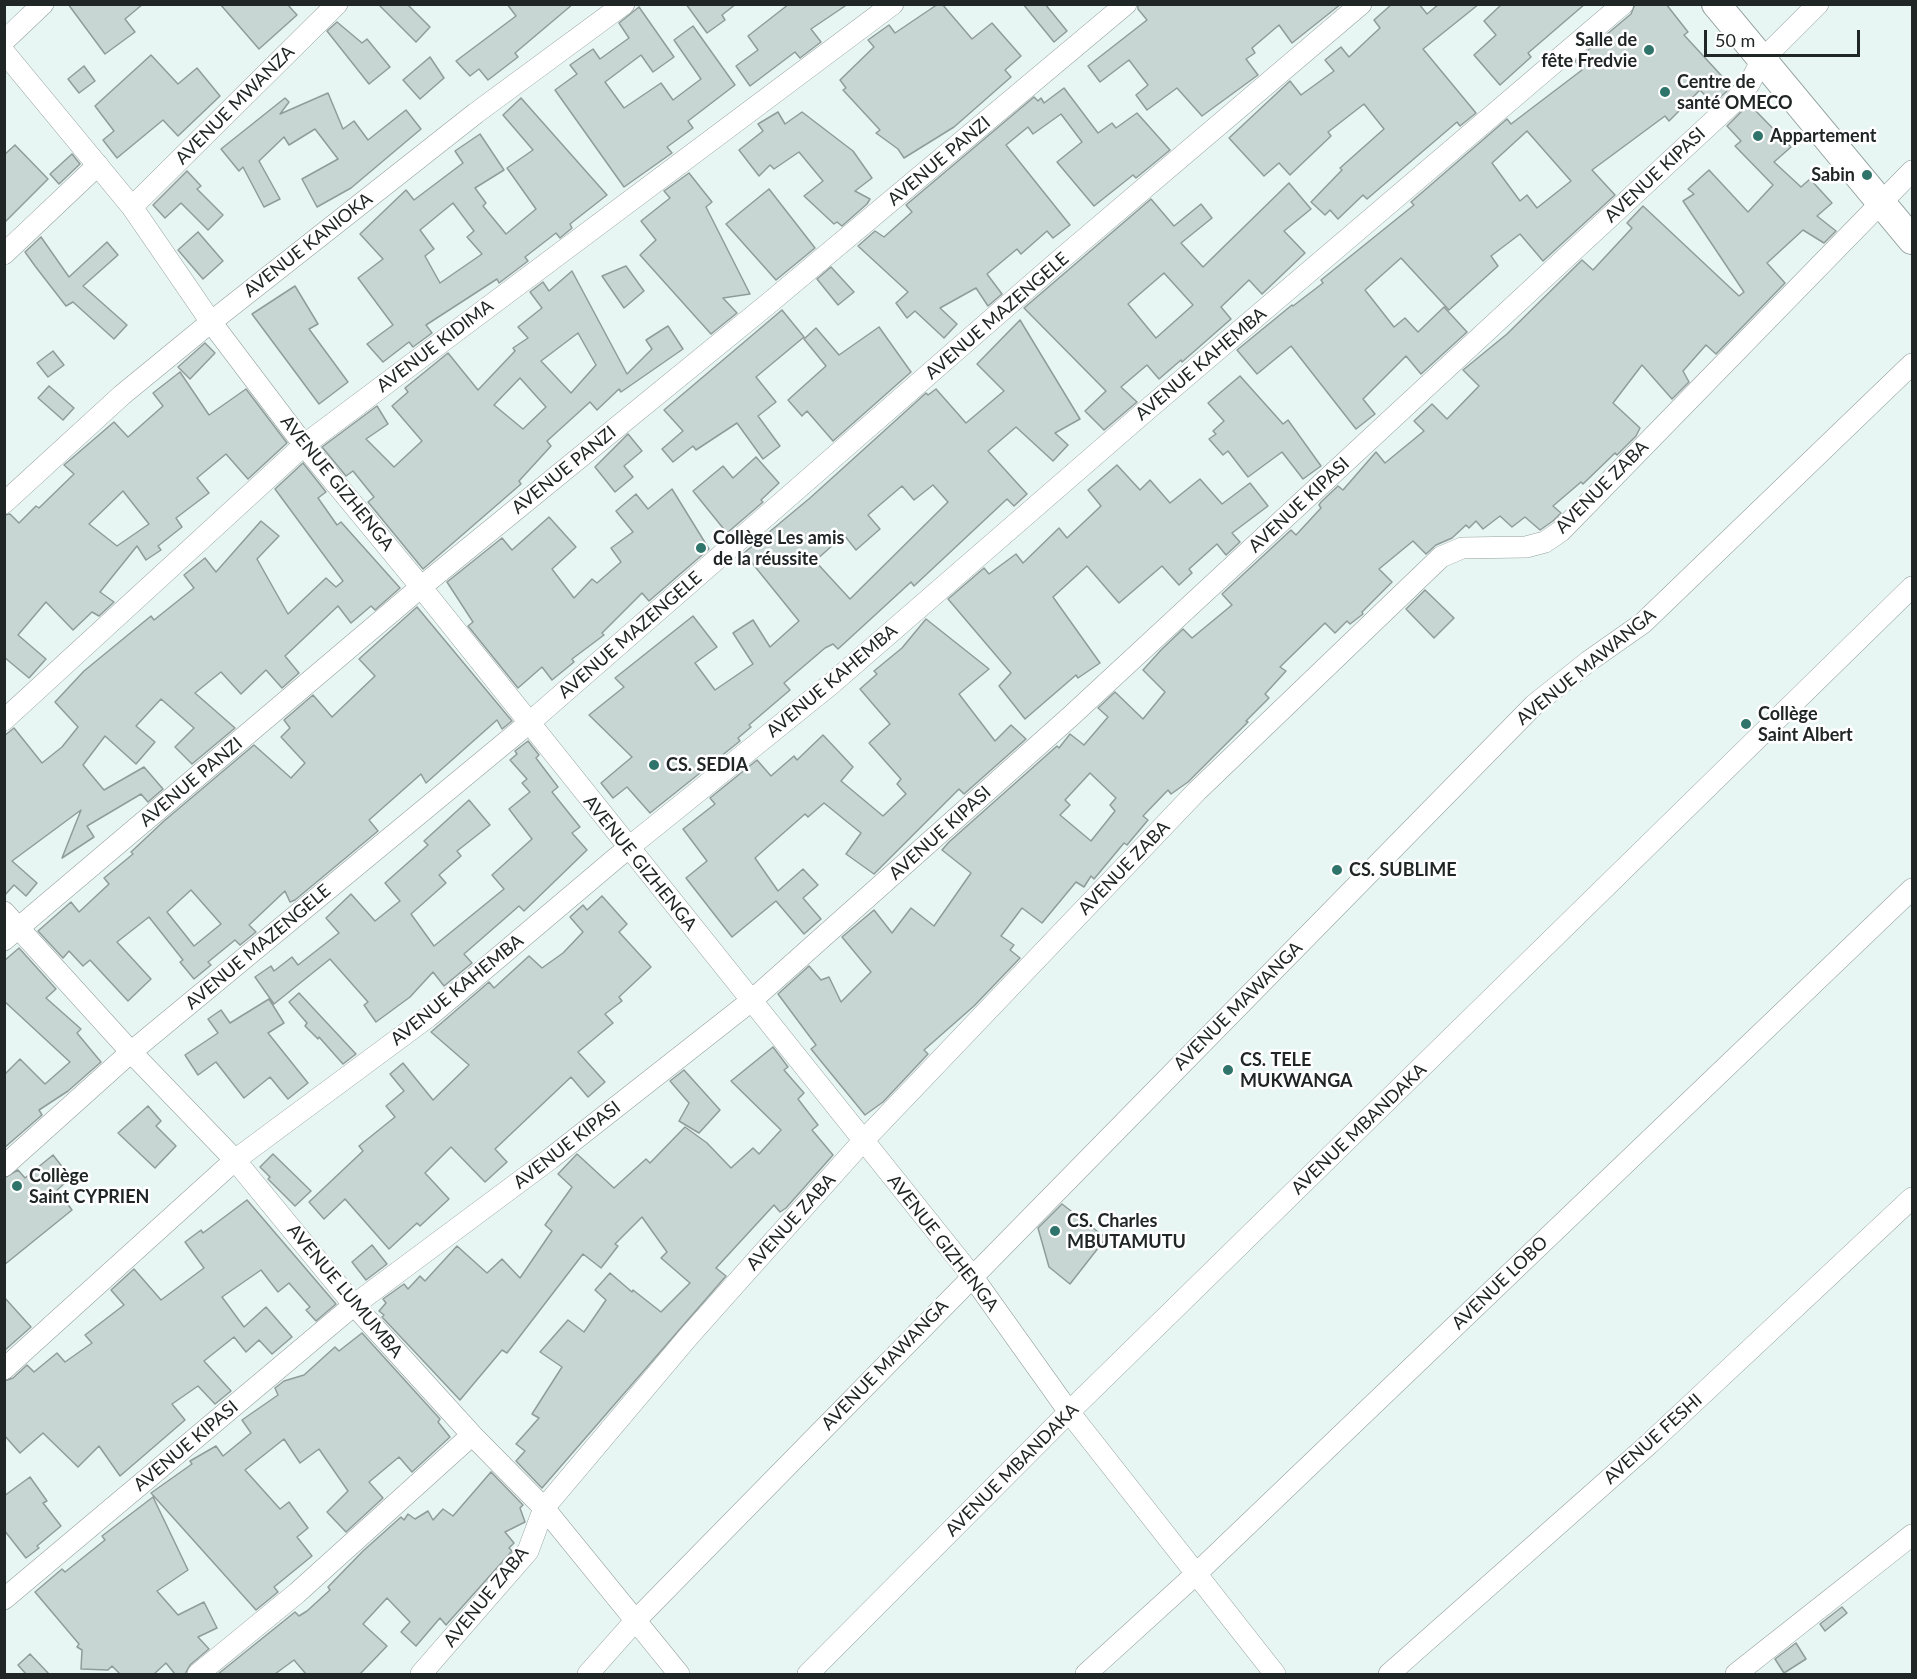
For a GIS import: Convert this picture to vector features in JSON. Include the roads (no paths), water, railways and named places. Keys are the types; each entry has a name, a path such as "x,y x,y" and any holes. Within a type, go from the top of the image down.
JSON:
{"main road":[{"path":"1716,4 1912,240"}],"street":[{"path":"4,41 44,4"},
{"name":"AVENUE MWANZA","path":"132,207 337,4"},
{"name":"AVENUE KANIOKA","path":"4,503 122,395 211,322 476,113 624,4"},
{"name":"AVENUE KIDIMA","path":"4,720 304,445 893,4"},
{"name":"AVENUE PANZI","path":"9,926 768,304 1126,4"},
{"name":"AVENUE MAZENGELE","path":"4,1166 131,1052 530,723 1054,265 1361,4"},
{"name":"AVENUE KAHEMBA","path":"4,1369 235,1160 428,1017 628,848 830,686 1148,409 1623,4"},
{"name":"AVENUE KIPASI","path":"4,1599 354,1305 550,1159 751,1001 1071,716 1700,133 1749,84 1762,60 1818,4"},
{"name":"AVENUE GIZHENGA","path":"4,52 132,207 211,322 304,445 421,587 972,1276 1069,1412 1275,1674"},
{"path":"4,254 98,165"},
{"name":"AVENUE ZABA","path":"422,1674 528,1551 544,1508 689,1336 863,1141 1197,791 1441,557 1462,548 1526,547 1545,542 1561,531 1912,171"},
{"name":"AVENUE MAWANGA","path":"588,1674 635,1621 1534,705 1589,661 1643,623 1912,364"},
{"name":"AVENUE MBANDAKA","path":"808,1674 1069,1412 1912,588"},
{"name":"AVENUE LOBO","path":"1086,1674 1196,1574 1912,889"},
{"name":"AVENUE LUMUMBA","path":"9,926 235,1160 354,1305 472,1435 544,1508 678,1674"},
{"name":"AVENUE FESHI","path":"1389,1674 1649,1444 1912,1198"},
{"path":"198,1674 297,1593 472,1435"},
{"path":"1736,1674 1912,1534"}],"place":[{"name":"Salle de fête Fredvie","path":"1649,50"},
{"name":"Centre de santé OMECO","path":"1665,92"},
{"name":"Appartement","path":"1758,136"},
{"name":"Sabin","path":"1867,175"},
{"name":"Collège Les amis de la réussite","path":"701,548"},
{"name":"Collège Saint Albert","path":"1746,724"},
{"name":"CS. SEDIA","path":"654,765"},
{"name":"CS. SUBLIME","path":"1337,870"},
{"name":"CS. TELE MUKWANGA","path":"1228,1070"},
{"name":"Collège Saint CYPRIEN","path":"17,1186"},
{"name":"CS. Charles MBUTAMUTU","path":"1055,1231"}]}
